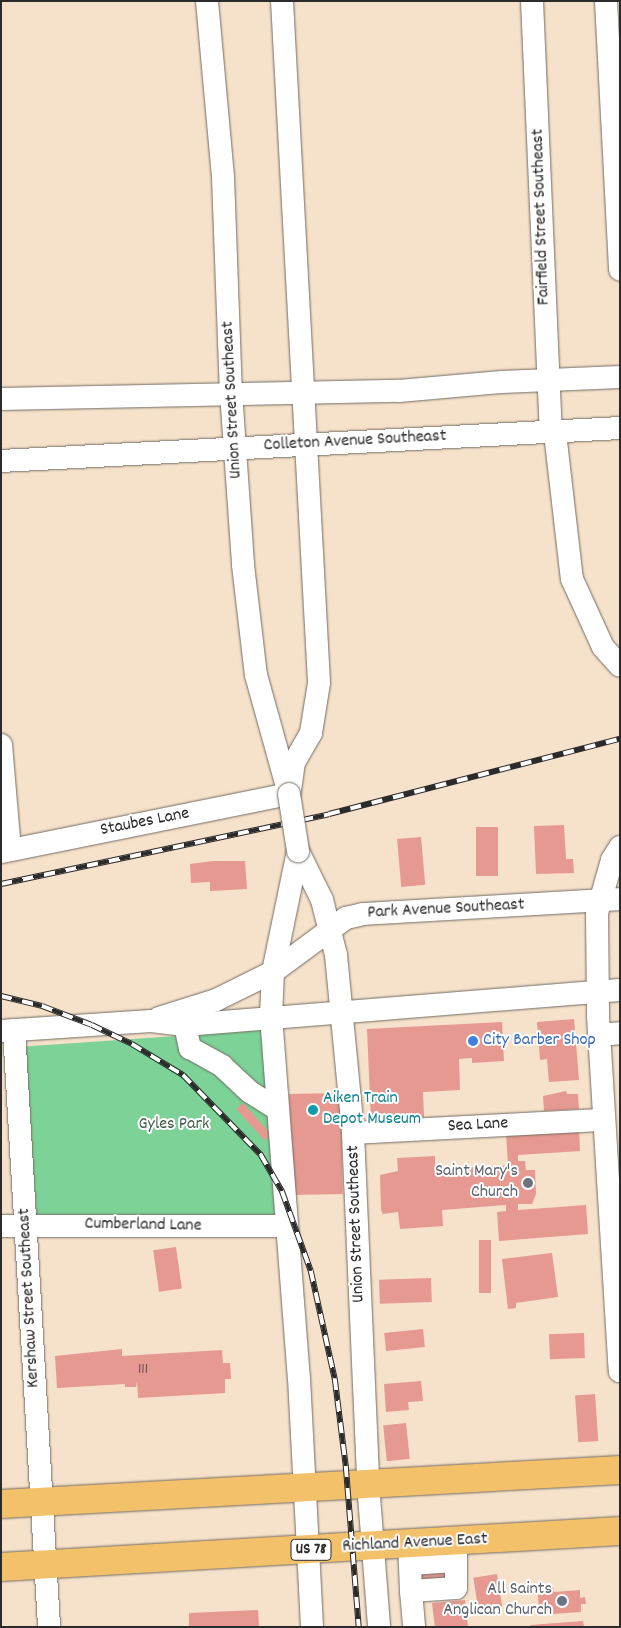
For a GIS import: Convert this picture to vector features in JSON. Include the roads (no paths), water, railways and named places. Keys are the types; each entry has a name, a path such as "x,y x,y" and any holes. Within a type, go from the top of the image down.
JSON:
{"main road":[{"path":"1,1504 368,1482 620,1470"},
{"name":"Richland Avenue East","path":"1,1567 372,1546 410,1554 456,1551 620,1531"}],"street":[{"name":"Union Street Southeast","path":"207,1 223,177 231,392 244,564 256,675 289,794 298,851 322,900 331,928 353,1132 368,1482 378,1620"},
{"name":"Union Street Southeast","path":"282,1 319,683 311,733 294,762 289,794"},
{"name":"Fairfield Street Southeast","path":"532,1 548,380 572,579 603,646 620,666"},
{"path":"606,1 620,270"},
{"path":"1,399 231,392 399,391 548,380 620,377"},
{"name":"Colleton Avenue Southeast","path":"1,461 236,448 307,447 620,428"},
{"path":"1,745 6,851"},
{"name":"Staubes Lane","path":"6,851 289,794"},
{"path":"620,846 612,860 610,900 596,913 609,991 609,1034 604,1120 615,1205 620,1371"},
{"name":"Union Street Southeast","path":"298,851 273,972 271,1016 312,1627"},
{"name":"Park Avenue Southeast","path":"151,1021 216,1000 273,972 346,918 364,914 610,900"},
{"name":"Park Avenue Southeast","path":"8,1031 151,1021 185,1025 271,1016 609,991"},
{"path":"185,1025 190,1048 222,1066 250,1092 276,1108"},
{"name":"Kershaw Street Southeast","path":"8,1031 26,1224 49,1627"},
{"name":"Sea Lane","path":"353,1132 604,1120"},
{"name":"Cumberland Lane","path":"1,1226 26,1224 285,1226"},
{"path":"378,1620 412,1609 456,1588 456,1551"},
{"path":"410,1554 412,1609"}],"railway":[{"path":"1,884 329,814 620,739"},
{"path":"1,996 42,1006 92,1025 132,1044 183,1075 261,1155 282,1191 311,1271 335,1379 346,1466 359,1627"}],"place":[{"name":"City Barber Shop","path":"473,1041"},
{"name":"Aiken Train Depot Museum","path":"313,1110"},
{"name":"Saint Mary's Church","path":"528,1183"},
{"name":"All Saints Anglican Church","path":"562,1601"}],"park label":[{"name":"Gyles Park","path":"174,1125"}]}
